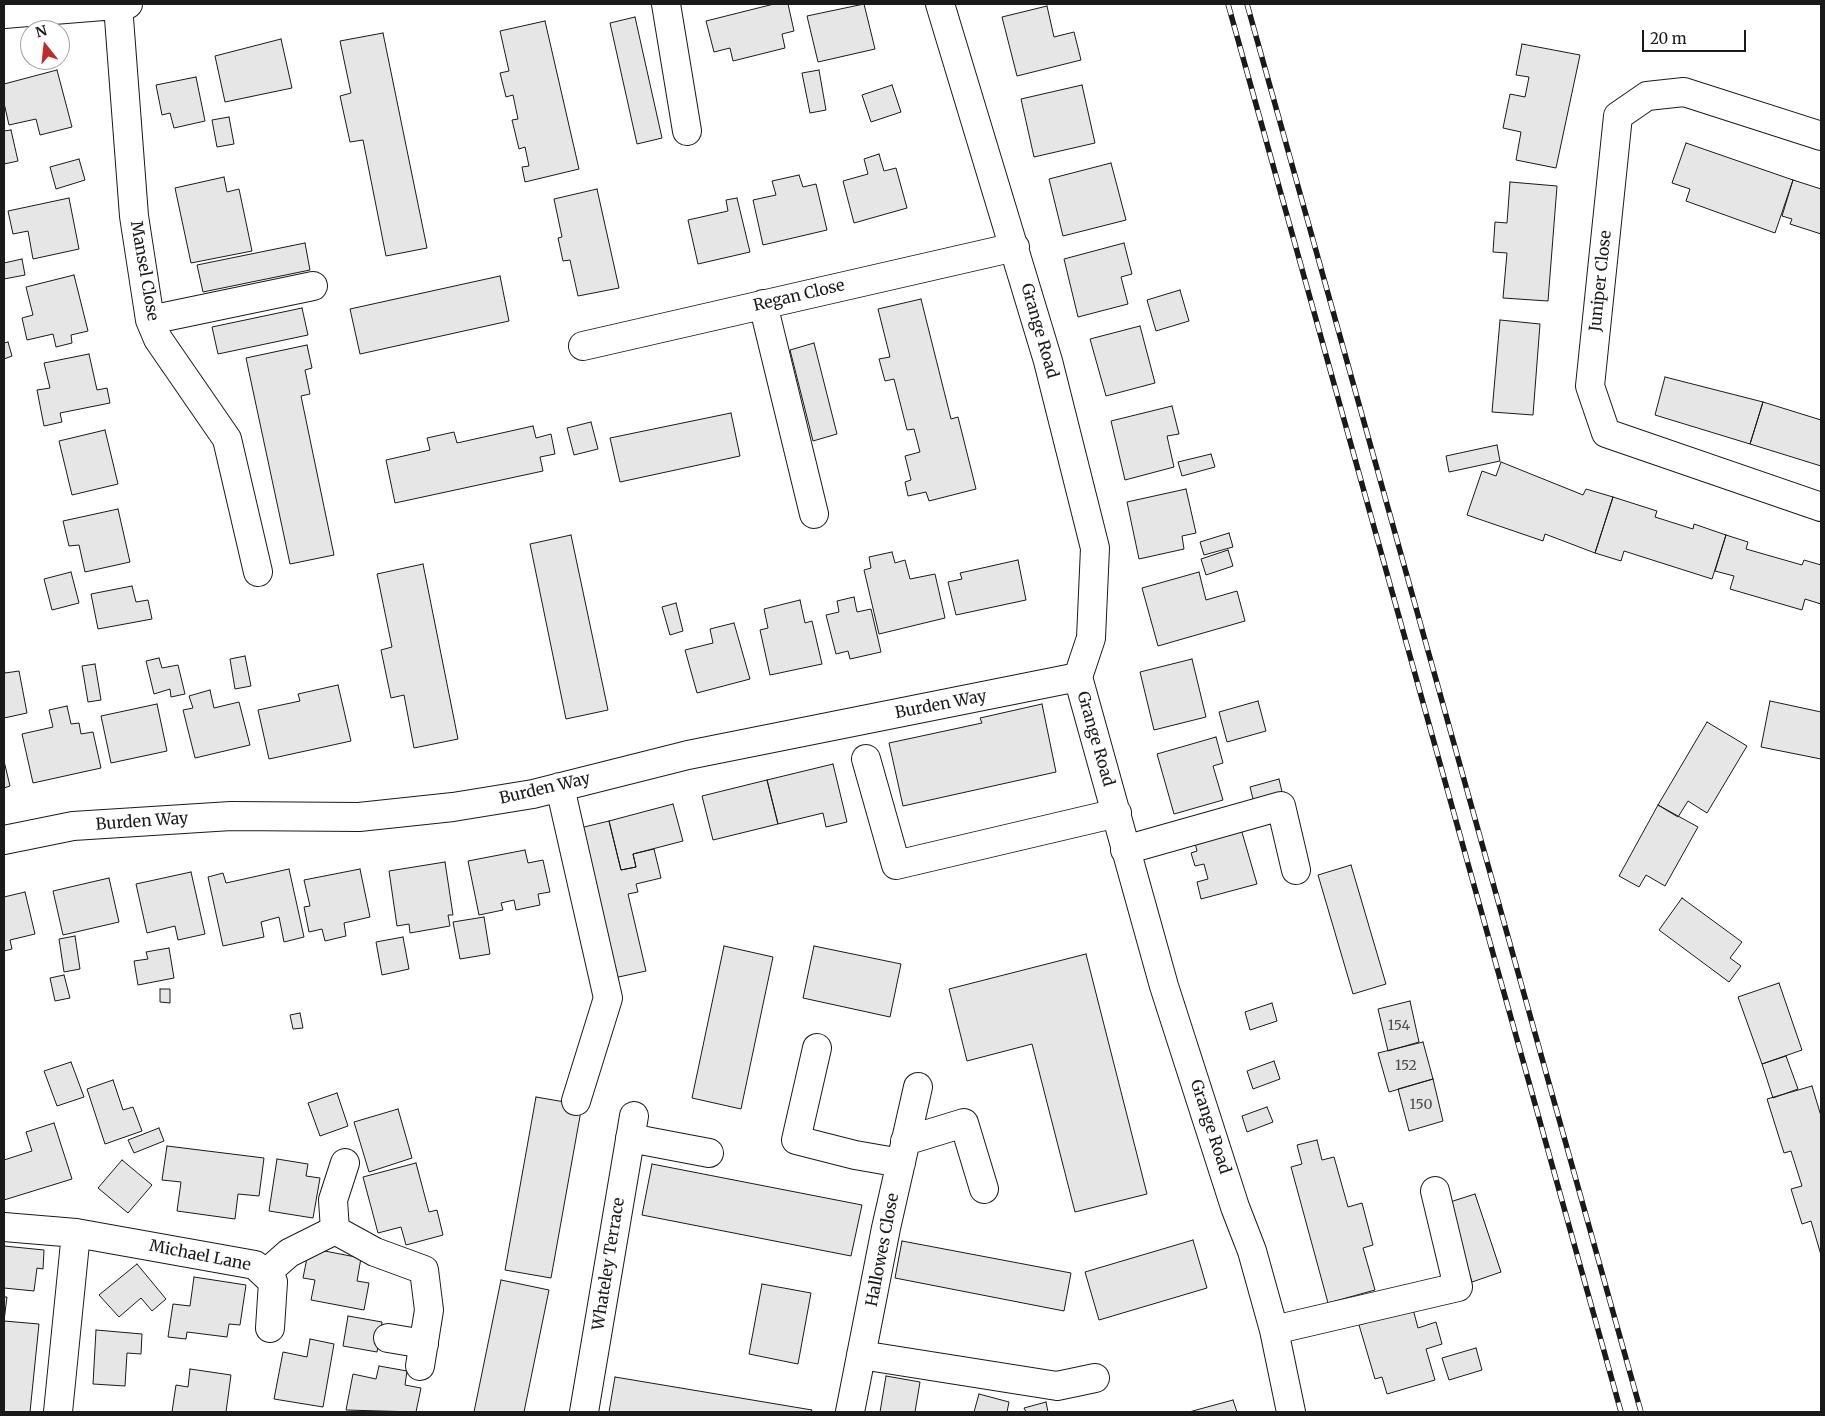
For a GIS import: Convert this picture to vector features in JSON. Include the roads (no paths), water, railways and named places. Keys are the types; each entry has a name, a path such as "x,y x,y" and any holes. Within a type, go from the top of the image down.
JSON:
{"street":[{"path":"4,14 123,4"},
{"name":"Mansel Close","path":"123,4 134,216 150,320 158,339 227,439 258,572"},
{"path":"666,4 687,131"},
{"name":"Grange Road","path":"940,4 1048,361 1095,548 1091,638 1078,677 1164,986 1235,1207 1252,1251 1274,1330 1291,1412"},
{"name":"Juniper Close","path":"1821,136 1684,92 1646,96 1618,116 1590,386 1606,433 1821,507"},
{"name":"Regan Close","path":"583,346 1015,247"},
{"path":"150,320 313,286"},
{"path":"763,304 814,514"},
{"name":"Burden Way","path":"4,840 73,826 231,816 359,818 453,807 533,794 688,755 1078,677"},
{"path":"866,759 896,865 1117,813"},
{"path":"560,787 608,998 576,1101"},
{"path":"1125,850 1281,806 1296,870"},
{"path":"817,1048 796,1140 854,1155 903,1152 964,1123 984,1188"},
{"name":"Hallowes Close","path":"850,1412 918,1087"},
{"name":"Whateley Terrace","path":"584,1412 632,1127 709,1153"},
{"path":"335,1230 333,1200 345,1163"},
{"path":"1274,1330 1458,1287 1435,1191"},
{"name":"Michael Lane","path":"4,1227 76,1233 256,1265 273,1282 270,1328"},
{"path":"265,1274 289,1253 335,1230"},
{"path":"335,1230 376,1252 424,1270 429,1310 422,1355 388,1338"},
{"path":"58,1412 76,1233"},
{"path":"861,1354 1057,1386 1095,1378"}],"railway":[{"path":"1228,4 1621,1412"},
{"path":"1247,4 1641,1412"}]}
